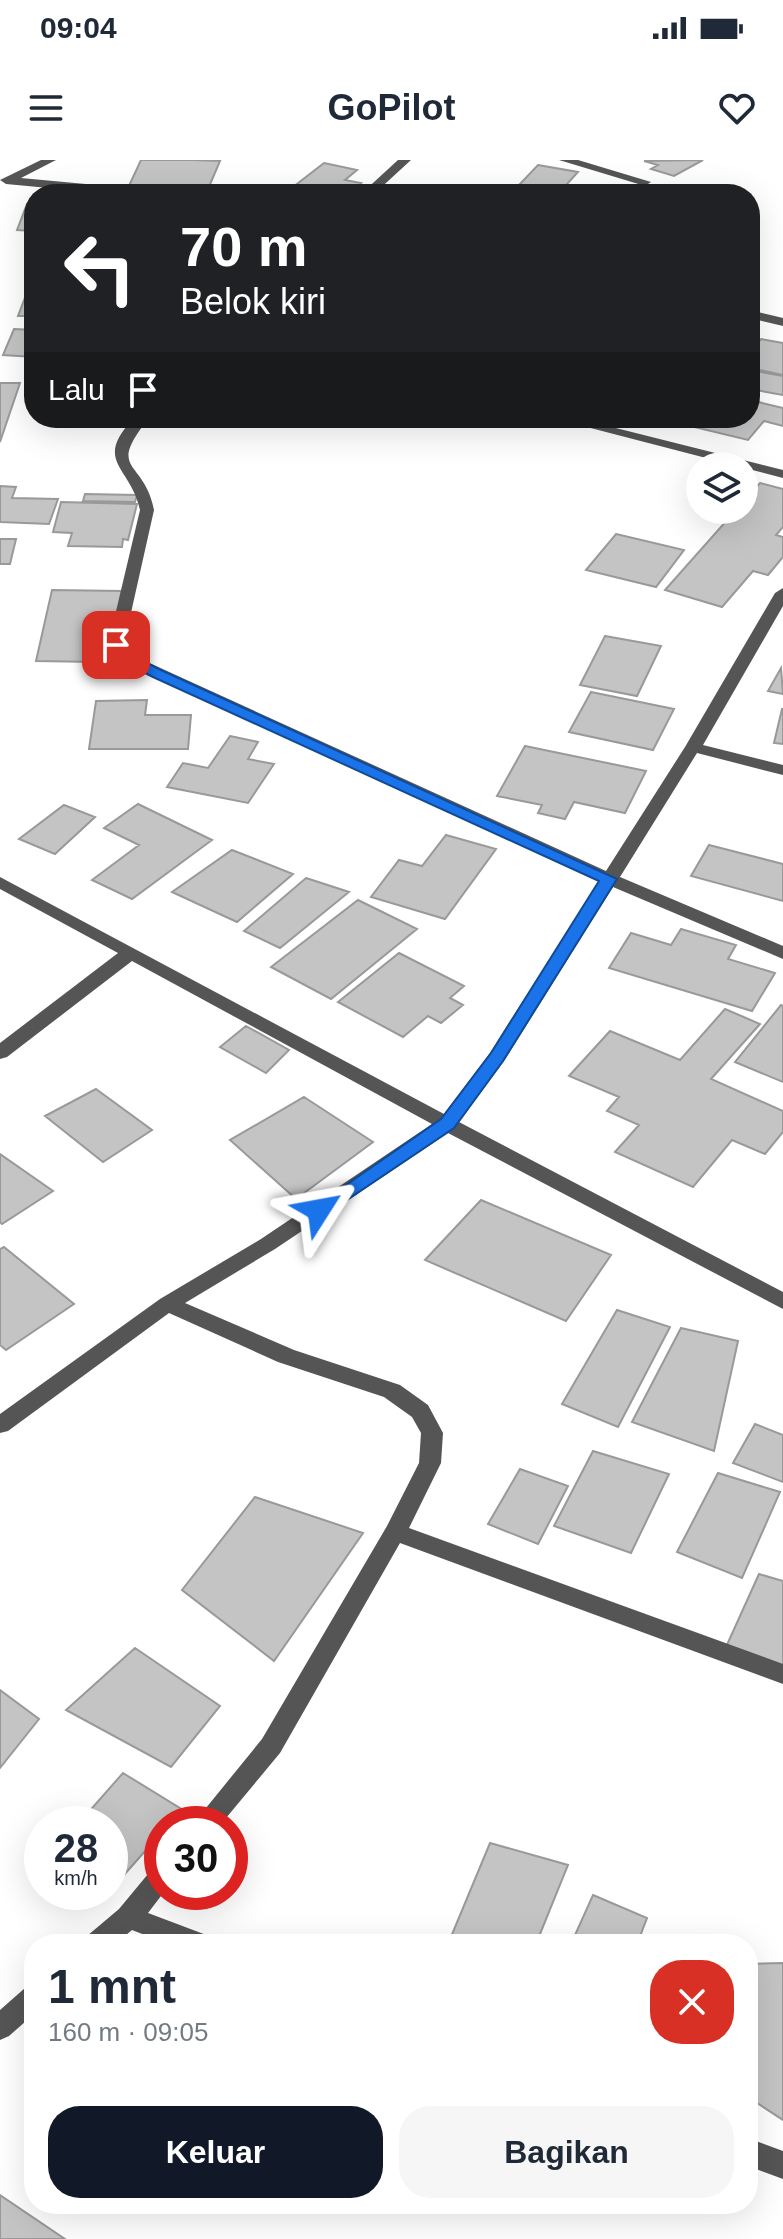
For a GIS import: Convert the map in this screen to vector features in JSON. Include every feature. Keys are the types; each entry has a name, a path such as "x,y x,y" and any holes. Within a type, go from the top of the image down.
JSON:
{"street":[{"path":"3,181 50,160"},
{"path":"378,184 405,160"},
{"path":"565,160 645,182"},
{"path":"3,181 37,184"},
{"path":"760,316 783,322"},
{"path":"131,428 120,448 121,464 137,486 147,508 116,645 128,659 609,879 783,953"},
{"path":"599,428 783,474"},
{"path":"0,1425 167,1304 268,1244 447,1124 497,1057 693,747 783,593"},
{"path":"693,747 783,770"},
{"path":"0,882 129,954 783,1301"},
{"path":"0,1053 129,954"},
{"path":"167,1304 286,1356 392,1391 420,1411 432,1433 430,1463 395,1532 271,1746 221,1806"},
{"path":"395,1532 783,1674"},
{"path":"108,1934 144,1898"},
{"path":"128,1917 173,1934"},
{"path":"0,2027 24,2006"},
{"path":"758,2156 783,2165"}],"building":[{"path":"141,160 220,161 210,184 130,184"},
{"path":"703,160 674,176 651,169 658,165 644,161"},
{"path":"324,163 357,170 345,180 361,183 360,184 297,184"},
{"path":"538,165 578,172 567,184 520,184"},
{"path":"24,212 24,230 17,230"},
{"path":"24,300 24,316 18,316"},
{"path":"14,329 24,330 24,356 3,355"},
{"path":"760,340 783,343 783,375 760,370"},
{"path":"760,372 783,376 783,395 760,391"},
{"path":"0,383 20,383 0,442"},
{"path":"760,402 783,408 783,426 764,421 760,426"},
{"path":"698,428 758,428 748,440"},
{"path":"760,483 783,489 783,527 776,535 783,537 783,557 768,575 753,571 722,607 665,590 724,524 758,524"},
{"path":"0,486 16,487 12,498 58,499 49,524 0,522"},
{"path":"85,494 137,495 135,502 83,501"},
{"path":"61,502 137,504 128,540 123,539 122,547 68,546 72,533 53,532"},
{"path":"616,534 684,550 656,587 586,570"},
{"path":"0,539 16,539 10,564 0,564"},
{"path":"52,590 122,591 115,627 103,628 97,662 36,661"},
{"path":"605,636 661,646 637,696 580,685"},
{"path":"781,668 783,694 768,691"},
{"path":"591,692 674,709 653,750 569,732"},
{"path":"147,700 145,715 191,715 188,749 89,749 96,701"},
{"path":"783,709 783,744 774,743"},
{"path":"230,736 258,742 248,759 274,764 248,803 167,787 183,763 208,768"},
{"path":"525,746 646,771 625,813 574,802 565,819 538,813 542,805 497,796"},
{"path":"138,804 212,840 132,899 92,880 139,845 104,828"},
{"path":"64,805 95,817 55,854 19,839"},
{"path":"446,835 496,849 445,919 371,897 399,860 422,866"},
{"path":"709,845 783,864 783,901 691,876"},
{"path":"232,850 293,874 237,922 172,892"},
{"path":"306,878 349,892 280,948 244,931"},
{"path":"358,900 417,929 331,999 271,967"},
{"path":"681,929 736,945 728,959 775,973 752,1011 609,968 631,933 671,945"},
{"path":"399,953 464,986 450,998 463,1005 441,1023 428,1016 403,1037 338,1002"},
{"path":"783,1006 783,1082 735,1062"},
{"path":"725,1009 760,1024 711,1079 783,1111 783,1132 765,1154 732,1140 693,1187 615,1152 639,1125 607,1111 619,1097 569,1076 610,1031 680,1060"},
{"path":"246,1026 289,1050 266,1073 220,1047"},
{"path":"96,1089 152,1130 103,1162 45,1116"},
{"path":"304,1097 373,1142 296,1199 230,1140"},
{"path":"0,1154 53,1191 2,1224 0,1222"},
{"path":"481,1200 611,1255 566,1321 425,1260"},
{"path":"4,1247 74,1304 6,1350 0,1345 0,1249"},
{"path":"617,1310 670,1327 618,1427 562,1404"},
{"path":"681,1328 738,1341 714,1451 632,1422"},
{"path":"755,1424 783,1435 783,1482 733,1463"},
{"path":"593,1451 669,1474 631,1553 554,1526"},
{"path":"520,1469 568,1486 538,1544 488,1524"},
{"path":"718,1473 780,1492 742,1578 677,1552"},
{"path":"255,1497 363,1533 274,1661 182,1590"},
{"path":"759,1574 783,1581 783,1668 726,1647"},
{"path":"135,1648 220,1706 171,1767 66,1710"},
{"path":"0,1690 39,1719 0,1768"},
{"path":"123,1773 177,1806 144,1806 144,1852 128,1870 128,1806 94,1806"},
{"path":"490,1843 568,1865 540,1934 452,1934"},
{"path":"593,1895 647,1918 641,1934 575,1934"},
{"path":"783,1963 783,2120 758,2104 758,1964"},
{"path":"0,2195 65,2239 0,2239"}],"route":[{"path":"116,645 128,659 158,674 609,879 497,1057 447,1124 319,1210"}]}
